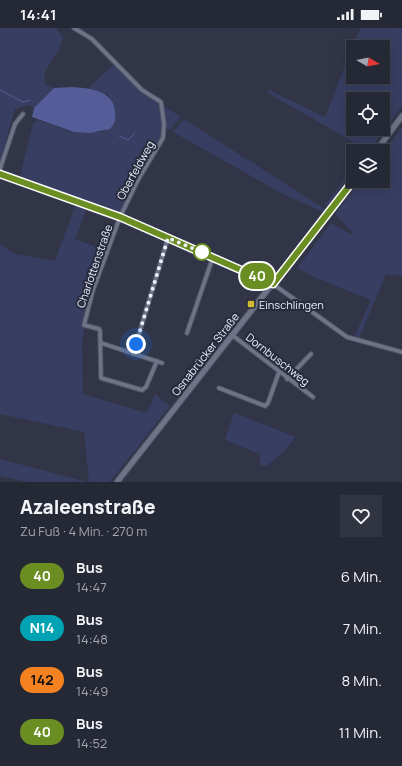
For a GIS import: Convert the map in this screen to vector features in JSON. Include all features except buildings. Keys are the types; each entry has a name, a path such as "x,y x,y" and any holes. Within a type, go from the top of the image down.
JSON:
{"main road":[{"path":"381,144 402,116"},
{"path":"0,174 120,217 273,284"},
{"name":"Osnabrücker Straße","path":"117,482 348,188"}],"street":[{"name":"Oberfeldweg","path":"74,28 92,38 142,90 160,102 162,106 164,124 163,138 139,178 120,217"},
{"path":"0,169 15,124 23,114"},
{"name":"Charlottenstraße","path":"120,217 90,300 84,325 99,329 101,343 101,378 142,390 146,387 157,362"},
{"path":"133,354 168,238"},
{"path":"187,333 213,257"},
{"path":"273,284 347,337 402,352"},
{"name":"Dornbuschweg","path":"232,335 287,379 313,397"},
{"path":"101,343 162,363"},
{"path":"287,379 311,354"},
{"path":"219,388 265,406 268,403 279,372"}],"shaded area":[{"path":"0,28 56,28 63,37 57,53 47,68 44,80 45,85 54,88 34,108 28,105 15,109 0,160"},
{"path":"360,28 402,28 402,106 390,122 390,92 346,92 346,136 380,136 374,144 357,144 268,93 269,90 325,117 346,64 346,84 390,84 390,40 355,40"},
{"path":"115,64 138,87 137,90 159,104 162,115 161,138 119,214 20,176 33,124 38,120 74,132 104,132 109,95 90,89 91,85"},
{"path":"71,87 93,90 110,99 114,105 115,116 114,123 110,129 90,133 74,132 32,117 34,108 54,88"},
{"path":"164,106 181,117 170,130 166,128"},
{"path":"184,119 325,209 323,212 283,194 173,132"},
{"path":"402,127 402,276 386,274 359,338 354,337 371,300 316,278 297,268 331,223 352,235 352,232 335,214 355,188 390,188 389,144"},
{"path":"346,177 346,180 327,206 325,205"},
{"path":"76,204 87,208 75,239 105,250 88,298 81,326 85,327 82,340 83,394 147,413 155,394 170,406 110,482 89,482 84,432 0,414 0,244 15,254 55,261"},
{"path":"234,413 296,437 286,450 266,466 260,465 260,454 225,440"},
{"path":"0,459 87,482 26,482 0,476"}],"waterway":[{"path":"0,90 23,102 30,100"},
{"path":"119,136 128,140 135,133"}],"bus line":[{"name":"40","path":"0,174 120,217 273,284 348,188"}],"place":[{"name":"Einschlingen","path":"251,304"}],"route":[{"path":"136,344 168,238 202,252"}]}
